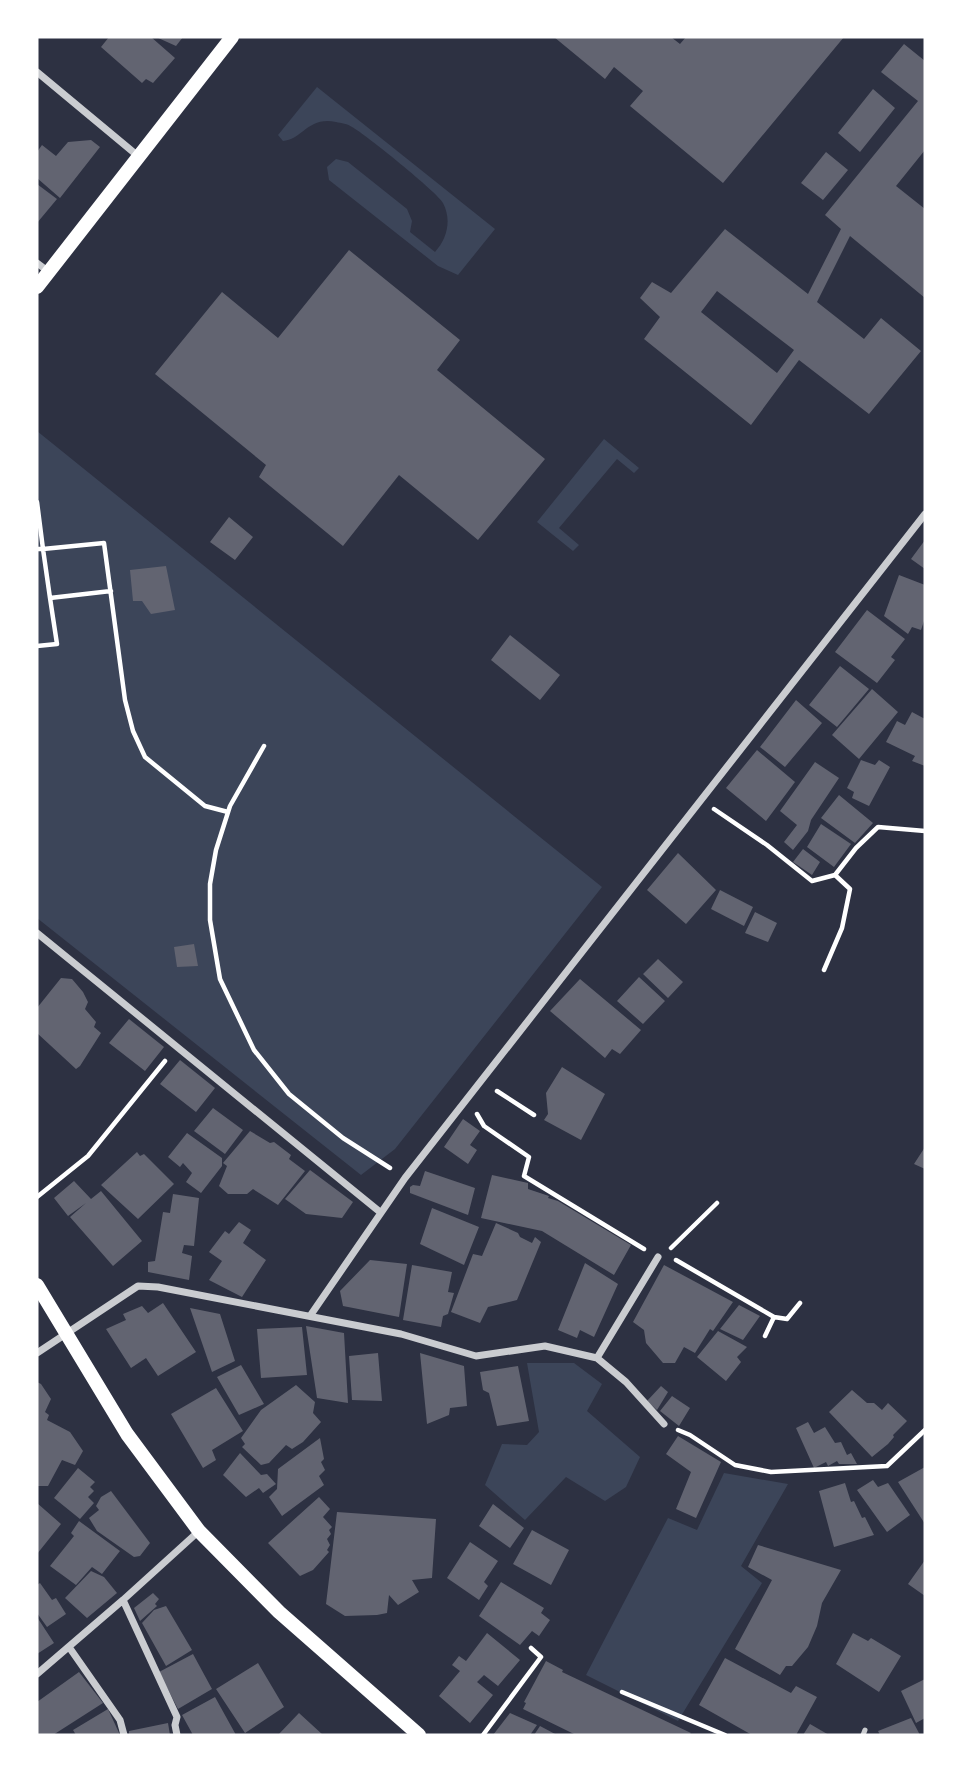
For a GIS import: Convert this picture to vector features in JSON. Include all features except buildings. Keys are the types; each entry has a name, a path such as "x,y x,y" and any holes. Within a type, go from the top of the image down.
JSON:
{"main road":[{"path":"37,287 43,267 139,156 232,37"},
{"path":"37,1285 65,1335 128,1434 199,1531 279,1612 419,1735"}],"street":[{"path":"37,72 139,156"},
{"path":"310,1316 405,1178 925,514"},
{"path":"37,933 380,1212"},
{"path":"597,1358 658,1257"},
{"path":"37,1353 138,1286 158,1287 401,1334 476,1356 545,1346 597,1358 626,1382 664,1424"},
{"path":"37,1674 199,1531"},
{"path":"124,1600 177,1717 177,1735"},
{"path":"69,1647 120,1720 124,1735"}],"path":[{"path":"37,502 40,549 57,644 37,646"},
{"path":"40,549 104,543 125,700 133,731 145,757 205,806 228,812"},
{"path":"50,598 111,591"},
{"path":"264,746 228,812 216,850 210,884 210,920 220,979 254,1049 289,1094 343,1138 405,1178"},
{"path":"701,800 767,845 812,881 835,875 856,848 878,827 925,831"},
{"path":"824,970 842,928 850,889 835,875"},
{"path":"37,1197 88,1156 177,1046"},
{"path":"482,1080 534,1115"},
{"path":"468,1098 484,1126 529,1157 524,1176 658,1257"},
{"path":"717,1203 666,1254 774,1317 787,1319 800,1303"},
{"path":"765,1336 774,1317"},
{"path":"664,1424 690,1435 735,1465 771,1472 887,1466 925,1430"},
{"path":"483,1735 541,1657 531,1648"},
{"path":"622,1692 725,1735"}],"shaded area":[{"path":"317,87 495,229 458,275 438,266 329,180 327,167 336,159 348,162 407,209 412,221 410,232 435,252 443,241 448,223 443,203 371,140 349,125 326,121 312,125 290,140 283,141 278,135"},
{"path":"37,431 602,887 395,1149 361,1175 37,918"},
{"path":"604,439 639,468 634,473 617,459 559,528 579,545 573,551 537,522"},
{"path":"527,1363 574,1363 602,1384 587,1411 640,1457 626,1487 605,1501 566,1477 525,1520 485,1485 502,1444 527,1445 539,1432"},
{"path":"724,1473 788,1484 741,1566 762,1583 678,1721 586,1675 668,1518 697,1530"}]}
